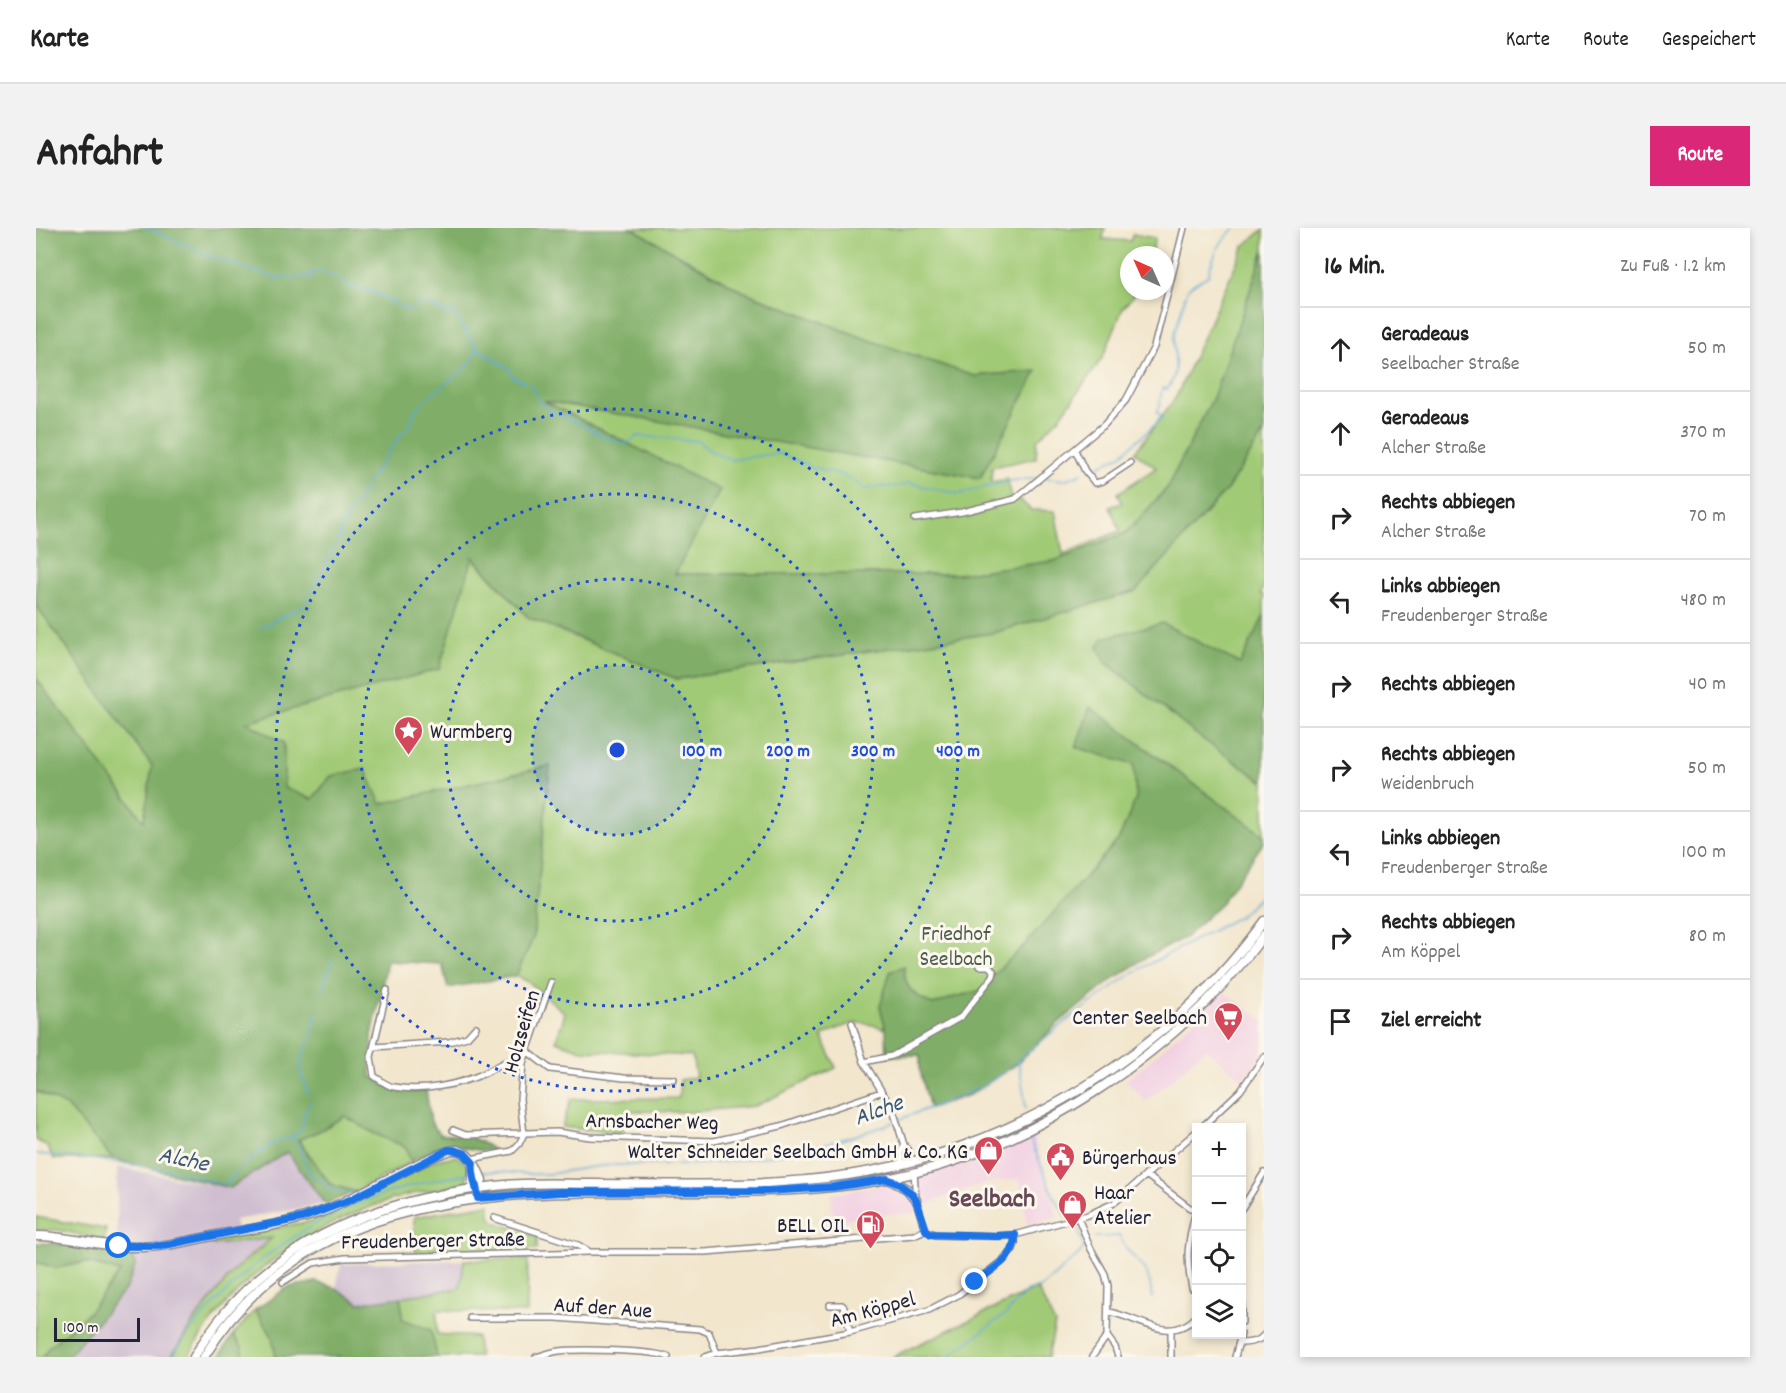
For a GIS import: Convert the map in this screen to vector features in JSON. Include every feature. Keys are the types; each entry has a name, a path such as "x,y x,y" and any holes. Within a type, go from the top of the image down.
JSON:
{"main road":[{"name":"Freudenberger Straße","path":"204,1357 223,1328 256,1291 284,1268 320,1245 399,1214 478,1194 495,1186 768,1182 840,1176 902,1164 945,1151 1019,1123 1060,1102 1110,1071 1156,1036 1192,1004 1232,962 1264,921"},
{"name":"Freudenberger Straße","path":"194,1357 217,1322 264,1274 308,1242 381,1209 423,1198 478,1194 768,1191 834,1187 910,1173 1004,1141 1115,1078 1162,1042 1199,1009 1264,935"},
{"path":"36,1236 69,1238 119,1246 160,1246 302,1218 350,1200 448,1150 459,1151 473,1164 477,1178 482,1180 478,1194"},
{"path":"910,1173 912,1161"},
{"path":"902,1164 910,1173"},
{"path":"887,1179 899,1184 913,1197"}],"street":[{"path":"915,519 962,512 1015,499 1104,425 1126,400 1154,347 1184,228"},
{"path":"1075,450 1091,481 1095,483 1103,481 1130,463"},
{"path":"864,1062 892,1056 961,1017 993,976 994,972 989,966 979,966"},
{"name":"Holzseifen","path":"524,1134 520,1099 523,1063 551,982"},
{"path":"387,990 371,1057 374,1076 392,1087 418,1088 454,1084 484,1074 504,1062 515,1060 523,1063"},
{"path":"852,1023 864,1062 890,1105 912,1161"},
{"path":"374,1047 449,1042 467,1036 476,1027"},
{"path":"527,1052 550,1068 624,1078 674,1080"},
{"path":"1206,1123 1240,1091 1264,1057"},
{"name":"Arnsbacher Weg","path":"453,1130 466,1135 557,1132 590,1137 714,1141 773,1128 881,1092"},
{"path":"473,1164 512,1151 524,1134"},
{"name":"Freudenberger Straße","path":"283,1282 313,1263 345,1257 705,1252 914,1235 926,1230 936,1235 1015,1235 1078,1218 1109,1206 1192,1136"},
{"path":"902,1164 900,1154 904,1144"},
{"path":"910,1173 913,1197 926,1230"},
{"path":"1246,1202 1264,1173"},
{"path":"1146,1175 1192,1209"},
{"name":"Freudenberger Straße","path":"494,1218 578,1245 590,1252"},
{"path":"1078,1218 1084,1236 1105,1274 1107,1286 1107,1336 1092,1357"},
{"path":"1192,1228 1188,1243 1187,1269 1192,1288"},
{"name":"Am Köppel","path":"705,1357 717,1353 850,1332 928,1310 950,1300 1008,1255 1016,1243 1015,1235"},
{"path":"830,1305 844,1307 850,1332"},
{"path":"1108,1312 1154,1327 1172,1330 1184,1327 1192,1321"},
{"name":"Auf der Aue","path":"470,1318 556,1318 700,1329 709,1333 717,1353"},
{"path":"1171,1357 1172,1330"},
{"path":"1240,1343 1248,1343 1264,1335"},
{"path":"1107,1336 1118,1357"},
{"path":"1235,1357 1240,1339"},
{"path":"536,1357 553,1352 582,1351 654,1353 668,1357"}],"shaded area":[{"path":"1224,992 1264,1020 1264,1049 1259,1058 1243,1080 1206,1049 1146,1102 1126,1080"},
{"path":"1033,1134 1058,1217 1027,1225 1020,1179 987,1183 938,1200 914,1213 833,1220 831,1194 916,1178 992,1152"},
{"path":"287,1152 325,1204 234,1220 236,1229 213,1241 213,1245 273,1237 235,1269 194,1321 171,1357 67,1357 136,1263 117,1237 117,1167 229,1188"},
{"path":"464,1260 461,1288 359,1303 336,1288 341,1264"}],"green space":[{"path":"36,228 632,228 742,291 866,339 974,376 1037,371 980,478 544,401 720,490 675,574 958,574 1054,561 1126,533 1167,488 1213,398 1264,250 1264,432 1228,488 1136,591 993,633 677,679 528,617 473,557 439,669 246,722 284,743 284,788 312,799 331,776 365,769 381,804 550,766 533,938 516,976 448,988 442,964 387,961 372,1036 371,1076 395,1090 426,1090 431,1122 440,1135 469,1137 495,1151 481,1151 449,1145 431,1150 413,1161 409,1158 406,1147 373,1133 345,1116 298,1140 330,1184 355,1192 325,1204 287,1152 230,1188 113,1159 66,1106 36,1091 36,678 144,821 152,766 36,605"},
{"path":"632,228 1105,228 1103,239 1130,241 1133,234 1155,238 1153,246 1120,246 1120,300 1130,300 1123,308 1103,357 1061,416 1037,440 1036,458 992,467 991,482 1007,479 1011,499 1020,500 1031,510 1055,511 1063,554 1120,531 1110,507 1122,503 1118,493 1156,468 1135,452 1176,397 1244,246 1264,229 1264,250 1213,398 1167,488 1126,533 1054,561 958,574 674,574 541,400 980,478 1036,371 974,376 866,339 742,291"},
{"name":"Friedhof Seelbach","path":"1264,432 1264,583 1261,594 1264,596 1264,616 1240,664 1162,623 1098,647 1106,662 1197,735 1264,782 1264,836 1090,707 1076,747 1134,764 1136,799 1119,839 1023,947 1002,967 985,989 933,1005 911,991 904,975 904,967 890,972 880,1007 886,1029 859,1023 822,1036 836,1068 755,1106 689,1112 629,1111 621,1133 562,1127 571,1099 679,1098 680,1080 696,1077 692,1056 582,1050 556,1041 565,1013 529,982 516,976 533,937 550,766 381,804 365,769 331,776 312,800 284,788 245,722 439,669 472,557 528,617 677,679 993,633 1136,591 1228,488"},
{"path":"36,600 206,713 157,824 36,814"},
{"path":"1264,616 1264,782 1197,735 1106,662 1098,647 1103,638 1162,623 1240,664"},
{"path":"1090,707 1264,836 1264,842 1222,902 1186,937 1145,958 1108,983 1057,1024 1017,1064 969,1095 930,1108 920,1071 920,1055 887,1056 886,1029 880,1007 890,972 904,966 904,974 911,991 933,1005 985,989 997,971 1023,947 1119,839 1136,799 1134,765 1076,747"},
{"path":"36,1091 66,1106 113,1159 54,1159 47,1146 36,1140"},
{"path":"345,1116 373,1133 407,1147 409,1158 413,1161 355,1192 330,1184 298,1139 319,1131"},
{"path":"457,1156 468,1165 467,1181 404,1196 371,1207 309,1236 280,1255 229,1301 207,1328 188,1357 171,1357 194,1321 235,1269 272,1238 213,1245 212,1241 311,1221 393,1183 435,1160"},
{"path":"490,1204 490,1216 495,1222 537,1236 537,1249 415,1252 414,1217"},
{"path":"36,1217 106,1229 104,1240 58,1230 36,1230"},
{"path":"36,1243 67,1244 130,1254 136,1263 127,1287 67,1357 43,1357 48,1348 89,1312 120,1272 86,1262 56,1268 36,1262"},
{"path":"528,1259 527,1313 437,1310 437,1334 477,1337 479,1357 437,1357 431,1330 402,1319 401,1297 460,1288 464,1260"},
{"path":"36,1262 56,1268 86,1262 120,1272 89,1312 48,1348 43,1357 36,1357"},
{"path":"316,1282 336,1288 359,1303 401,1297 402,1319 431,1330 437,1357 276,1357 272,1336 255,1310 288,1287"},
{"path":"1037,1288 1055,1324 1048,1357 892,1357"},
{"path":"255,1310 272,1336 276,1357 244,1357 242,1347 233,1335"},
{"path":"233,1335 242,1347 244,1357 219,1357"}],"waterway":[{"path":"146,228 217,259 276,278 311,277 309,273 324,272 330,277 333,275 342,283 373,292 409,311 422,301 449,315 452,312 478,349 509,368 513,377 524,382"},
{"path":"1089,470 1120,456 1162,418 1157,413 1162,388 1167,389 1174,377 1174,339 1188,289 1208,276 1217,249 1235,228"},
{"path":"427,398 468,366 478,349"},
{"path":"529,384 536,391 538,401 549,410 605,438 627,444 637,436 698,441 710,451 731,460 778,453 811,468 846,477 865,490 909,483 959,494 1010,481 1037,478"},
{"path":"339,539 344,520 402,433 411,425 415,412 424,401"},
{"path":"1047,478 1064,480 1082,473"},
{"path":"260,628 305,605 338,541"},
{"name":"Alche","path":"898,1120 971,1092 993,1080 1070,1018 1134,972 1240,916 1264,893"},
{"path":"321,993 332,960"},
{"path":"308,1093 300,1070 300,1062 311,1036 317,1012"},
{"path":"1019,1062 1026,1109"},
{"path":"292,1137 302,1129 304,1115 311,1101"},
{"name":"Alche","path":"482,1172 538,1174 611,1165 683,1165 737,1161 817,1146 894,1122"},
{"path":"1029,1136 1055,1199 1067,1217"},
{"name":"Alche","path":"36,1154 138,1165 226,1184 247,1162 265,1149 274,1143 292,1137 299,1147 309,1172 332,1190 352,1193"},
{"path":"173,1357 184,1339 225,1293 251,1269 307,1229 337,1213 400,1189 468,1174"},
{"path":"947,1357 1006,1314 1026,1292 1042,1287 1080,1253 1084,1247 1073,1223"},
{"path":"1096,1237 1120,1236 1147,1274 1152,1298"}],"place":[{"name":"Wurmberg","path":"409,756"},
{"name":"Center Seelbach","path":"1228,1042"},
{"name":"Walter Schneider Seelbach GmbH & Co. KG","path":"989,1176"},
{"name":"Bürgerhaus","path":"1061,1182"},
{"name":"Haar Atelier","path":"1073,1230"},
{"name":"BELL OIL","path":"870,1250"}],"district":[{"name":"Seelbach","path":"992,1197"}],"route":[{"path":"119,1246 160,1246 302,1218 350,1200 431,1157 454,1150 464,1153 473,1163 473,1182 478,1198 560,1192 768,1191 834,1187 887,1179 908,1189 916,1200 926,1230 931,1234 1015,1235 1016,1243 1008,1255 975,1282"}]}
